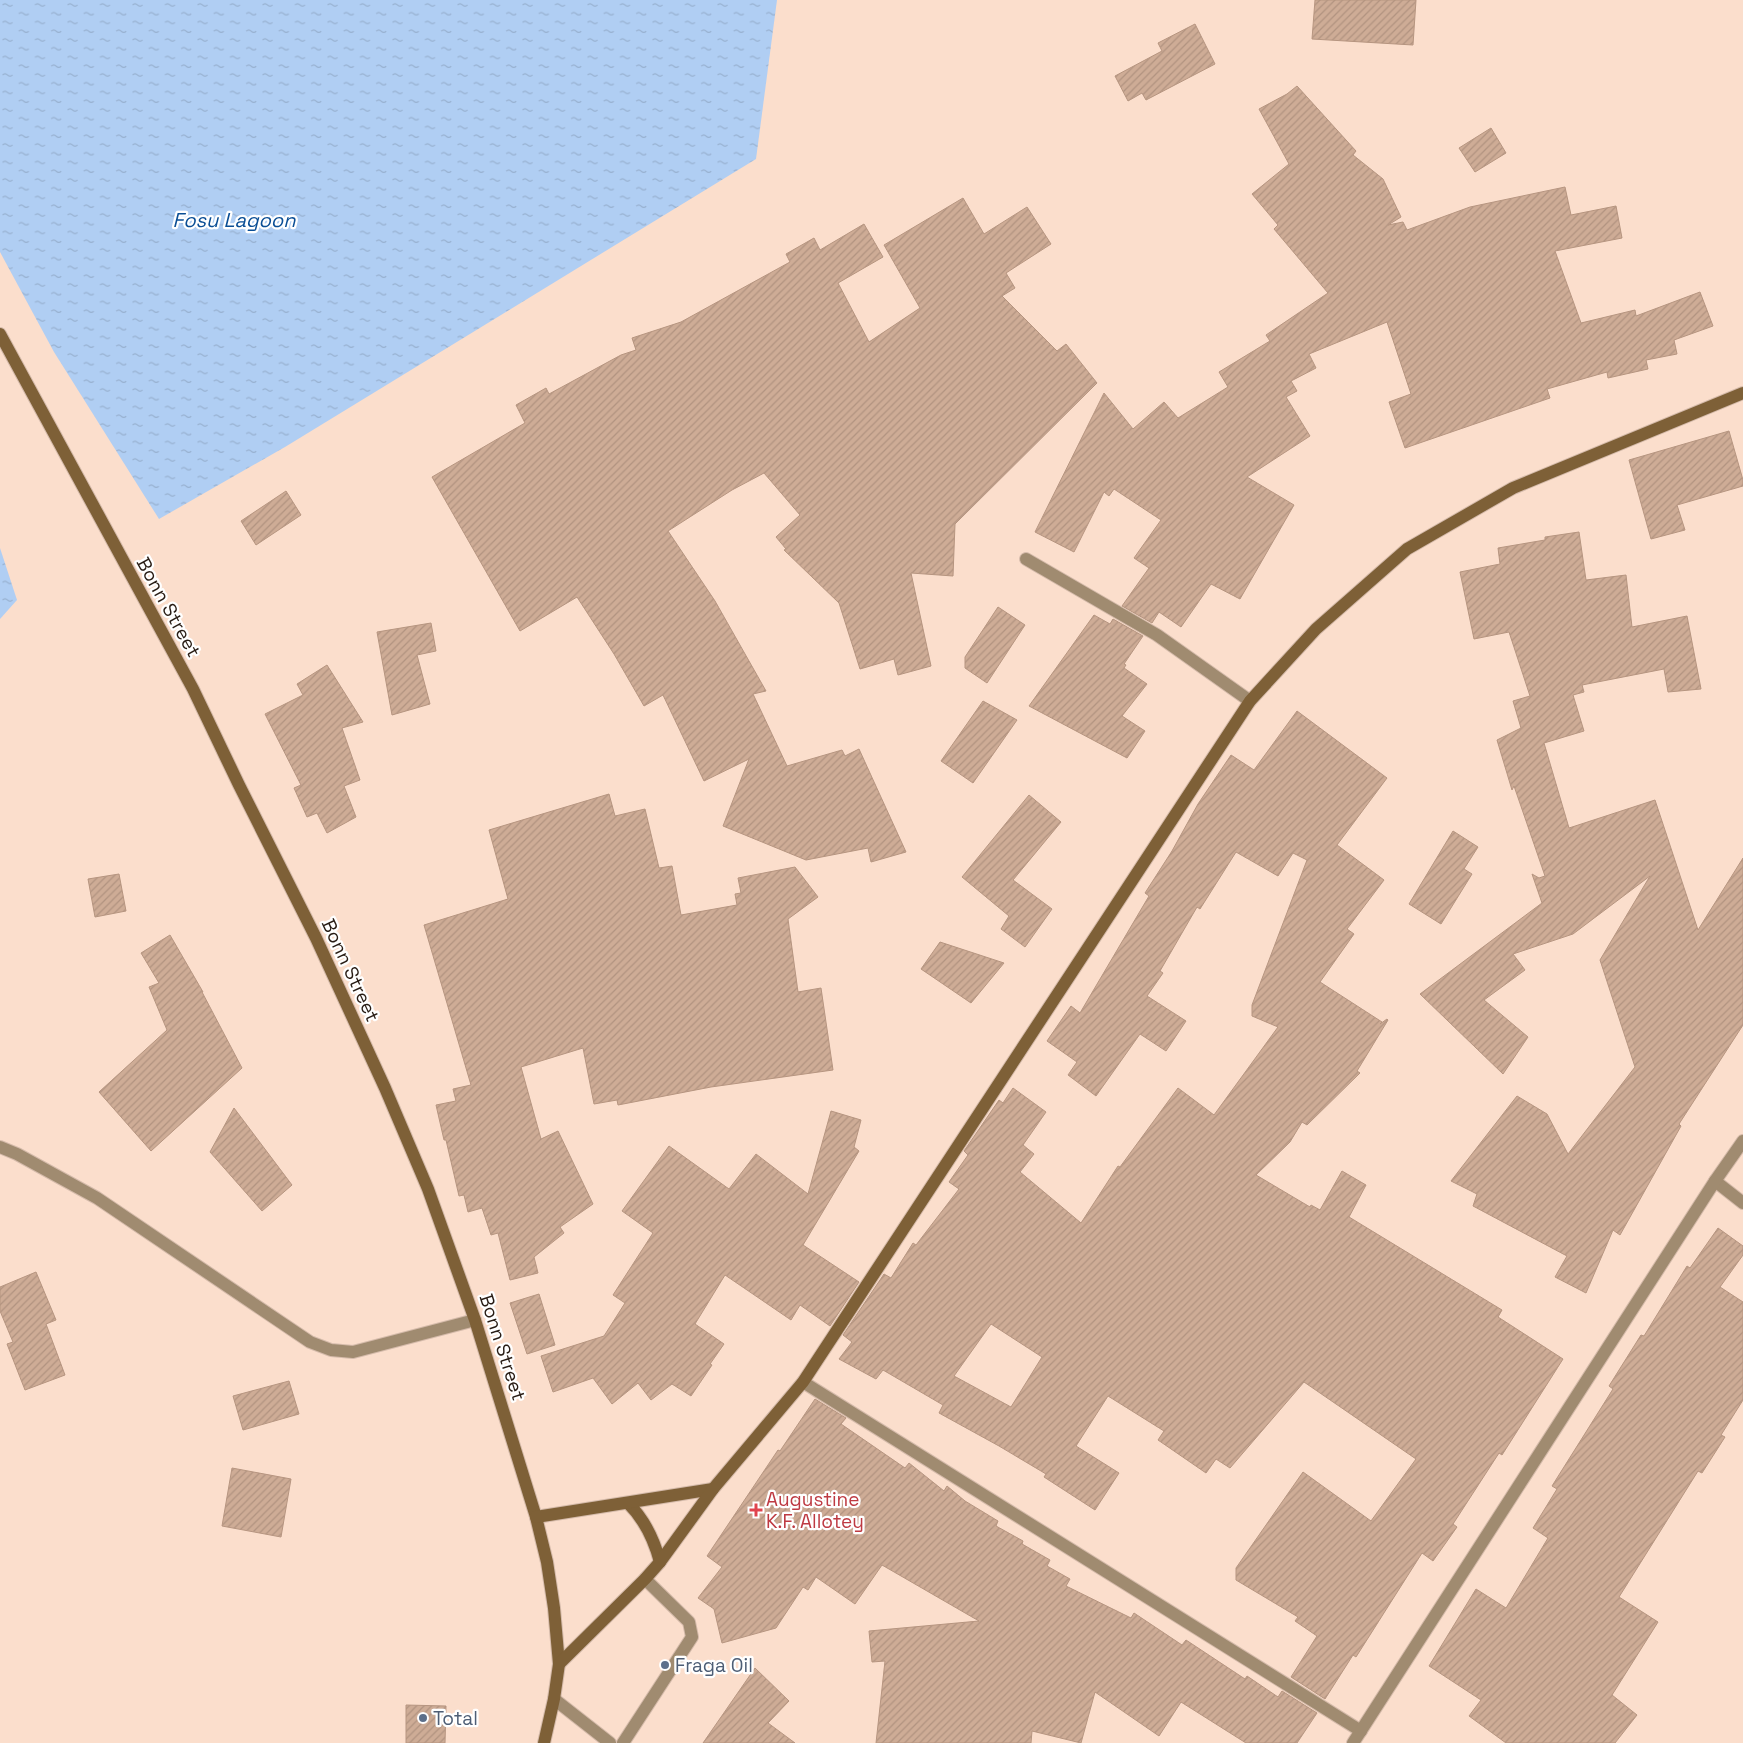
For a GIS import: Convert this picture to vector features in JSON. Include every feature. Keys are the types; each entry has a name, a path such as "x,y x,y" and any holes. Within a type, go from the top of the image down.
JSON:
{"street":[{"name":"Bonn Street","path":"0,334 193,689 238,785 316,938 385,1088 428,1189 475,1320 536,1517 547,1562 554,1608 559,1664 554,1699 544,1743"},
{"path":"559,1664 660,1562 713,1488 803,1382 1250,701 1316,629 1406,549 1513,488 1743,393"},
{"path":"1026,560 1157,635 1250,701"},
{"path":"1353,1743 1715,1181 1743,1141"},
{"path":"0,1147 17,1154 97,1198 310,1342 330,1350 352,1352 475,1320"},
{"path":"1715,1181 1743,1203"},
{"path":"803,1382 1361,1731"},
{"path":"536,1517 713,1488"},
{"path":"628,1503 640,1514 650,1532 660,1562"},
{"path":"623,1743 692,1637 689,1622 645,1579"},
{"path":"554,1699 610,1743"}],"water":[{"name":"Fosu Lagoon","path":"0,0 777,0 756,159 285,447 159,519 54,352 0,252"},
{"path":"0,548 17,600 0,619"}],"building":[{"path":"1315,0 1416,0 1413,45 1312,39"},
{"path":"1195,24 1215,64 1146,100 1142,93 1128,101 1115,76 1162,51 1158,43"},
{"path":"1297,86 1356,151 1353,155 1383,179 1401,217 1388,225 1403,222 1407,230 1470,207 1565,187 1571,215 1616,206 1622,238 1555,251 1581,323 1635,310 1636,316 1700,292 1713,326 1674,340 1677,354 1646,360 1648,369 1608,378 1607,372 1547,389 1550,398 1405,448 1389,402 1411,394 1387,322 1309,354 1316,368 1291,381 1297,391 1286,397 1310,436 1247,477 1294,505 1240,599 1211,584 1181,627 1159,612 1152,623 1122,606 1149,568 1134,558 1161,520 1114,489 1109,496 1104,492 1074,552 1035,532 1104,393 1133,429 1164,402 1178,418 1228,387 1219,372 1270,341 1266,335 1328,293 1274,229 1278,225 1252,194 1289,164 1259,109 1287,94"},
{"path":"1491,128 1506,153 1475,172 1459,148"},
{"path":"963,198 984,234 1027,207 1051,244 1006,273 1015,288 1002,296 1057,351 1066,344 1097,383 955,524 953,576 911,573 931,666 898,675 894,659 860,669 839,603 784,550 786,549 776,537 800,515 764,473 732,490 668,531 715,601 766,691 753,694 787,766 842,750 845,756 859,749 906,852 871,862 868,848 806,860 723,826 749,759 704,781 663,695 644,706 614,654 577,597 520,631 432,477 525,423 516,405 546,388 549,394 621,355 636,350 632,338 681,322 790,262 786,254 814,238 820,250 864,224 883,257 838,283 869,342 920,308 884,245"},
{"path":"1729,431 1743,486 1677,505 1685,530 1651,539 1629,460"},
{"path":"286,491 301,515 256,545 241,521"},
{"path":"1579,532 1586,580 1626,575 1632,627 1687,616 1701,689 1668,692 1664,669 1582,685 1584,692 1573,695 1584,731 1544,743 1569,828 1655,800 1698,930 1743,858 1743,1025 1679,1124 1681,1126 1620,1235 1613,1230 1586,1293 1555,1277 1567,1256 1473,1206 1477,1194 1451,1181 1517,1096 1547,1114 1568,1154 1635,1067 1600,960 1650,876 1573,934 1513,954 1525,970 1484,1000 1528,1037 1503,1074 1420,994 1542,903 1532,874 1539,878 1545,876 1514,786 1512,790 1497,740 1521,728 1513,701 1530,696 1509,632 1474,639 1460,572 1500,564 1498,548 1545,540 1545,537"},
{"path":"998,607 1025,625 987,683 965,668 965,657"},
{"path":"1094,615 1110,624 1113,619 1143,636 1124,664 1126,665 1124,668 1147,684 1122,716 1145,731 1127,758 1029,706"},
{"path":"431,623 436,651 417,655 430,704 392,715 377,632"},
{"path":"327,665 363,722 342,728 360,780 344,786 356,817 327,833 317,813 307,817 294,788 301,785 265,714 303,695 297,684"},
{"path":"983,701 1017,720 973,783 941,761"},
{"path":"1297,711 1387,778 1337,845 1384,880 1347,929 1354,934 1320,982 1382,1022 1380,1024 1388,1020 1357,1071 1360,1073 1307,1125 1302,1122 1290,1142 1256,1175 1310,1207 1311,1205 1320,1210 1342,1171 1366,1185 1349,1217 1502,1310 1498,1317 1563,1359 1502,1455 1499,1453 1453,1524 1457,1527 1433,1561 1422,1553 1356,1657 1353,1655 1325,1699 1291,1677 1317,1636 1295,1621 1298,1617 1236,1580 1236,1568 1303,1472 1371,1521 1416,1459 1304,1382 1230,1468 1216,1459 1206,1473 1158,1440 1164,1431 1108,1396 1076,1446 1119,1473 1095,1510 1044,1477 1046,1474 939,1413 943,1405 883,1370 876,1379 839,1359 852,1342 843,1335 884,1274 891,1278 913,1243 916,1245 959,1189 949,1182 968,1155 964,1151 999,1100 1003,1103 1013,1088 1046,1112 1023,1145 1034,1154 1020,1172 1081,1223 1118,1166 1120,1167 1178,1088 1214,1115 1278,1027 1252,1016 1252,1005 1307,860 1293,853 1278,876 1236,852 1200,909 1197,907 1160,971 1163,973 1147,996 1186,1021 1166,1051 1140,1034 1096,1096 1068,1075 1077,1062 1047,1041 1071,1006 1080,1013 1149,896 1145,893 1172,851 1198,804 1231,755 1254,770","holes":["991,1324 1042,1357 1011,1407 954,1376"]},
{"path":"609,794 615,816 645,809 659,868 672,866 681,915 737,905 735,894 741,893 738,878 795,867 818,897 788,919 798,992 821,988 833,1070 711,1087 618,1105 617,1100 594,1104 583,1048 521,1067 541,1139 558,1131 593,1204 560,1227 564,1233 534,1257 538,1273 510,1280 498,1233 491,1235 482,1208 468,1212 464,1195 459,1196 446,1140 444,1140 436,1105 456,1101 453,1089 471,1085 424,925 508,899 489,830"},
{"path":"1029,795 1061,822 1013,880 1052,909 1025,947 1001,929 1009,916 962,877"},
{"path":"1453,831 1478,847 1464,869 1472,874 1441,924 1409,904"},
{"path":"119,874 126,911 95,917 88,879"},
{"path":"170,935 203,992 242,1068 151,1151 99,1092 167,1030 149,987 159,983 141,953"},
{"path":"940,942 1004,963 971,1003 921,969"},
{"path":"234,1108 292,1185 262,1211 210,1152"},
{"path":"831,1111 861,1120 854,1147 859,1151 803,1245 859,1282 830,1326 800,1305 791,1320 725,1275 695,1324 724,1344 691,1396 672,1384 651,1400 638,1383 612,1404 593,1378 553,1392 541,1356 604,1336 625,1303 613,1295 653,1233 622,1211 669,1146 729,1189 756,1154 808,1194"},
{"path":"1718,1228 1743,1246 1743,1255 1720,1287 1743,1302 1743,1400 1721,1435 1725,1437 1702,1473 1698,1471 1619,1597 1658,1622 1612,1695 1637,1715 1615,1743 1506,1743 1469,1716 1481,1700 1429,1666 1476,1589 1506,1608 1548,1538 1533,1528 1557,1489 1552,1486 1613,1389 1609,1386 1641,1335 1644,1336 1687,1266 1690,1268"},
{"path":"36,1272 56,1320 46,1324 65,1375 25,1390 7,1344 13,1342 0,1311 0,1287"},
{"path":"539,1294 555,1345 527,1354 510,1303"},
{"path":"289,1381 299,1414 243,1430 233,1396"},
{"path":"815,1399 846,1418 841,1424 905,1468 909,1463 944,1491 947,1486 965,1501 998,1521 996,1526 1023,1541 1022,1544 1050,1560 1047,1566 1070,1579 1066,1586 1131,1618 1134,1613 1182,1645 1186,1640 1245,1679 1247,1676 1278,1697 1282,1691 1317,1713 1297,1743 1246,1743 1181,1702 1159,1736 1095,1692 1081,1743 1032,1731 1031,1743 876,1743 885,1661 872,1662 869,1631 979,1621 882,1565 855,1604 816,1577 808,1590 803,1587 776,1628 722,1643 714,1609 698,1598 722,1567 707,1556 778,1450 780,1451"},
{"path":"232,1468 291,1479 281,1537 222,1526"},
{"path":"755,1668 789,1701 768,1723 795,1743 703,1743"},
{"path":"406,1705 446,1706 445,1743 406,1743"}],"place":[{"name":"Augustine K.F. Allotey","path":"756,1510"},
{"name":"Fraga Oil","path":"665,1665"},
{"name":"Total","path":"423,1718"}]}
